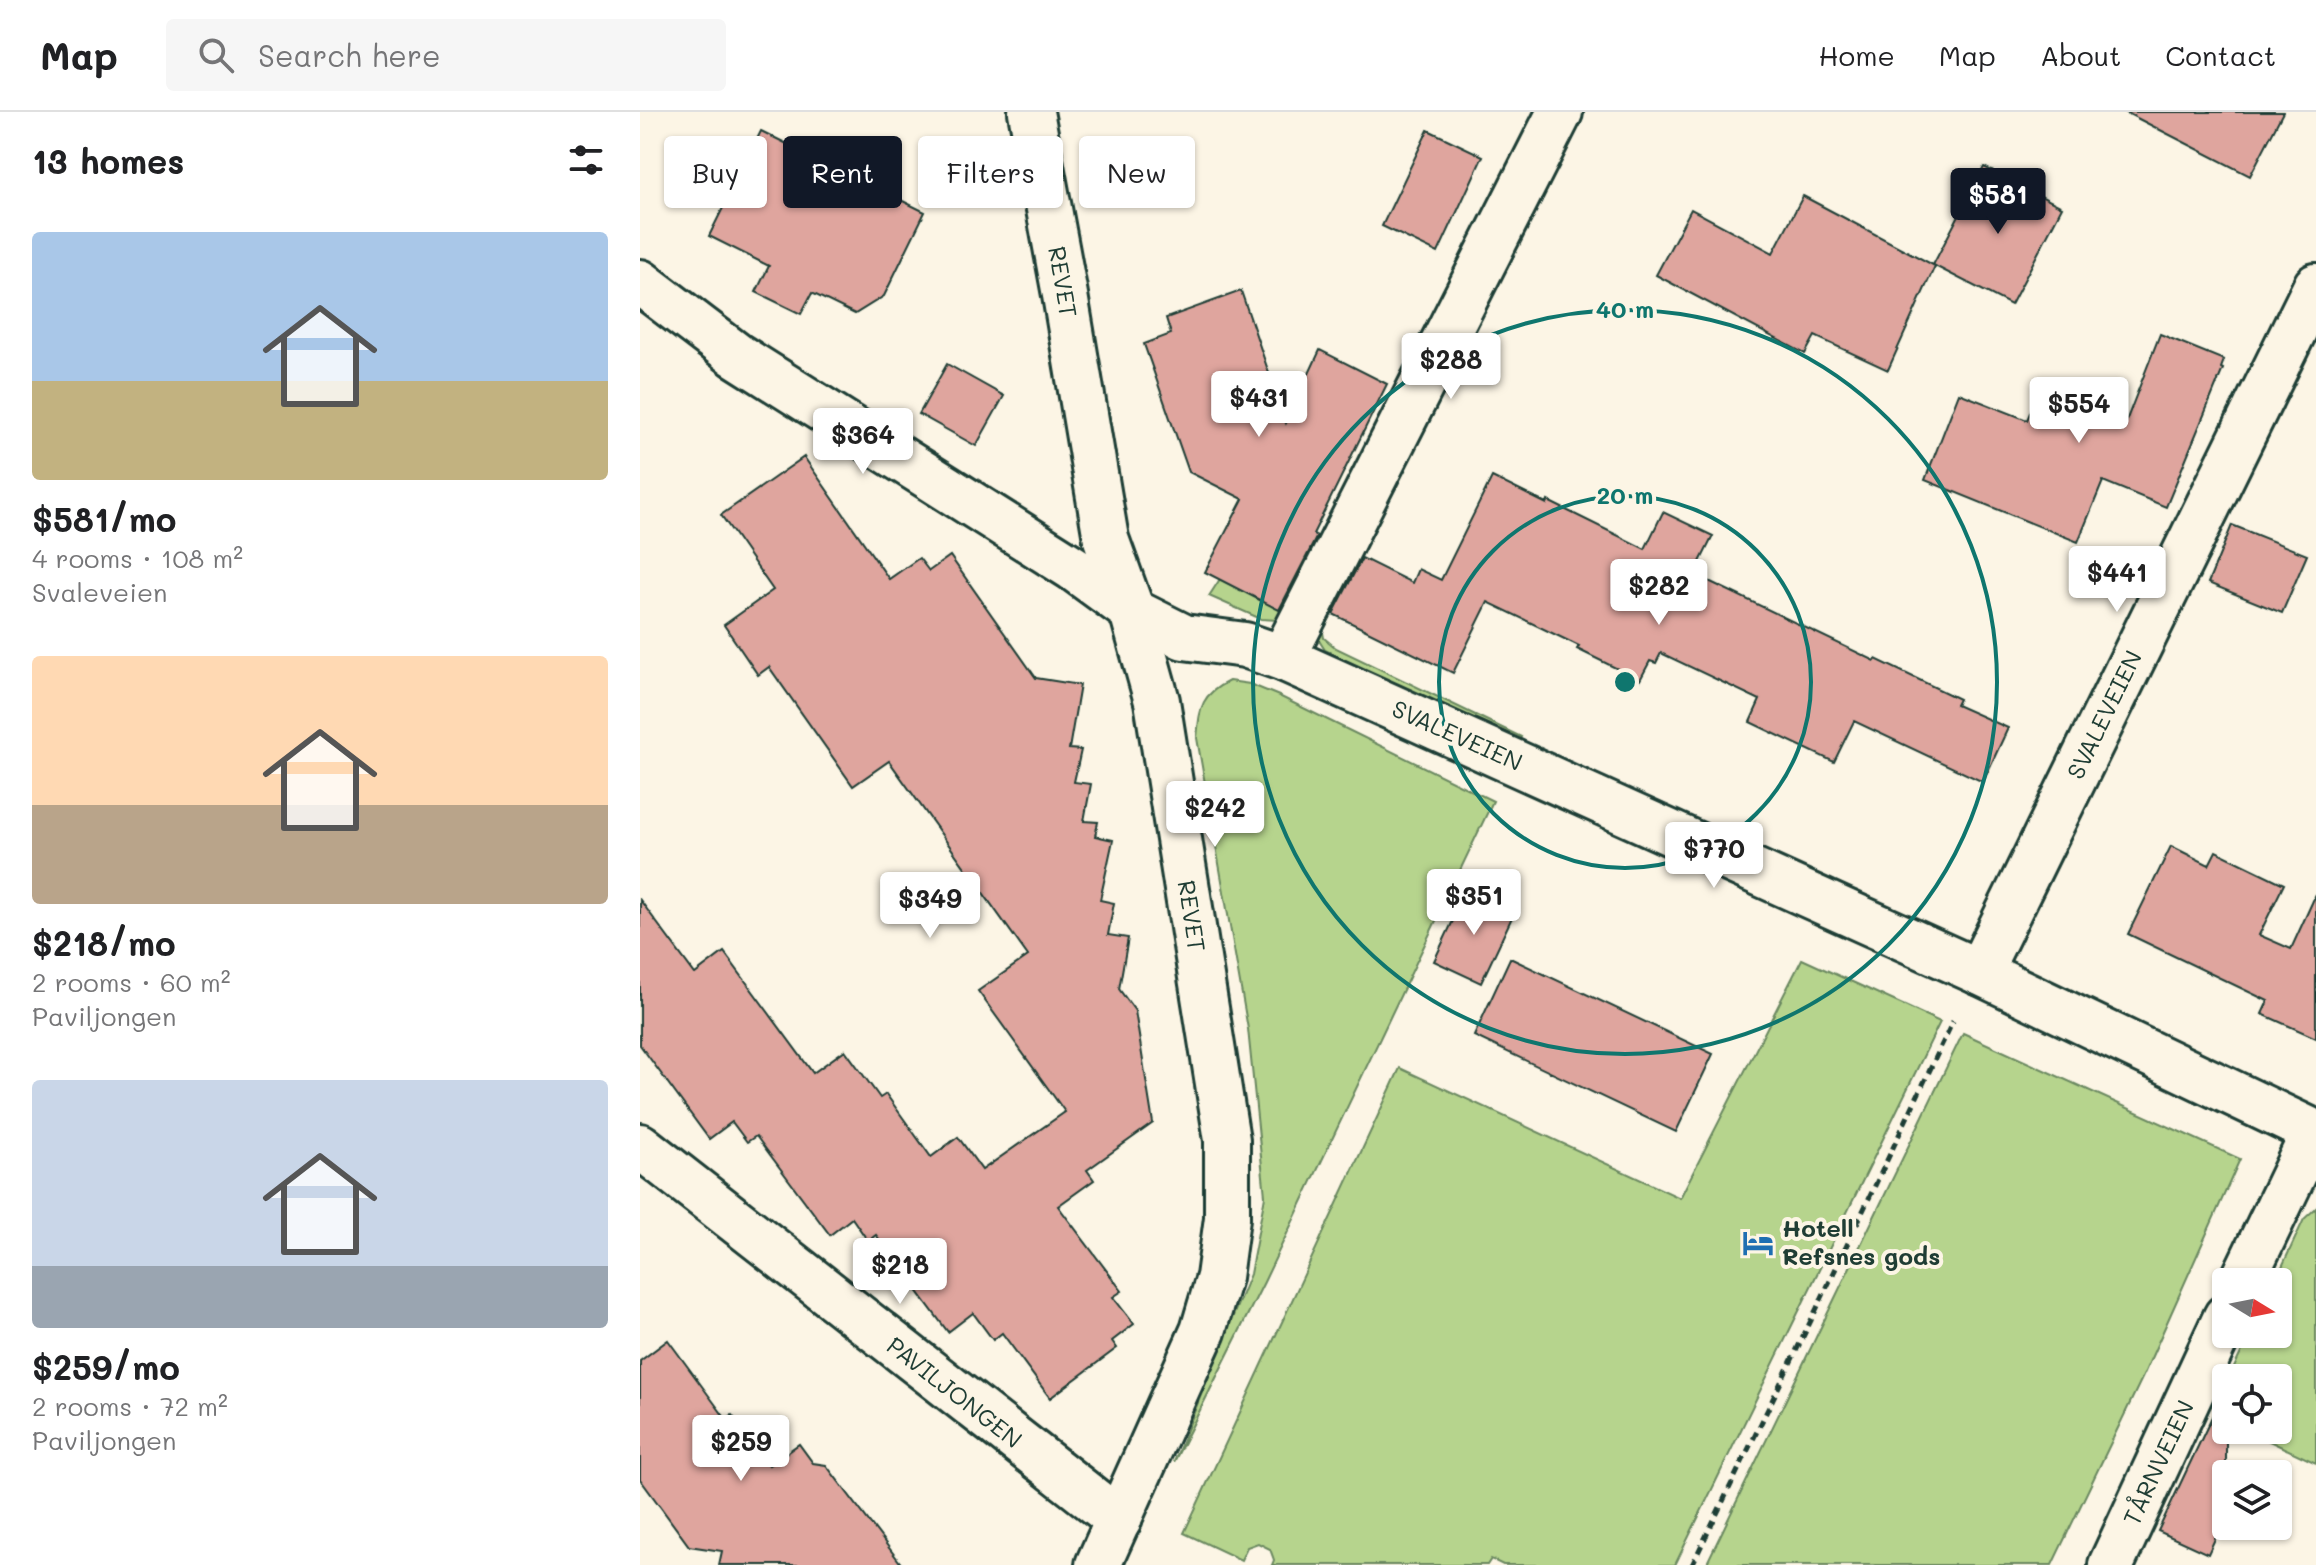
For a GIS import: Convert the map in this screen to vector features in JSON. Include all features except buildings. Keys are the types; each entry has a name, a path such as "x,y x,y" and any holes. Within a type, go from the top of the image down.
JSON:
{"street":[{"name":"REVET","path":"1031,112 1106,539 1132,611 1157,701 1227,1140 1227,1218 1219,1277 1203,1331 1098,1565"},
{"path":"1285,659 1560,112"},
{"name":"SVALEVEIEN","path":"640,282 736,355 1073,568 1132,611 1184,637 1245,645 1285,659 1979,972 2315,1132"},
{"name":"SVALEVEIEN","path":"1979,972 2316,286"},
{"path":"2249,1268 2315,1132"},
{"name":"PAVILJONGEN","path":"640,1146 1119,1520"},
{"name":"TÅRNVEIEN","path":"2111,1565 2212,1347"}],"path":[{"path":"1692,1565 1979,972"}],"green space":[{"path":"1314,545 1319,547 1278,620 1261,619 1209,596 1220,579 1280,610"},
{"path":"1322,627 1324,638 1336,648 1521,737 1516,744 1325,650 1316,636"},
{"path":"1229,681 1250,684 1279,696 1493,801 1264,1282 1174,1462 1250,1274 1265,1196 1248,1029 1197,738 1203,704 1212,692"},
{"path":"1802,959 1940,1022 1675,1565 1503,1565 1491,1559 1487,1565 1272,1565 1274,1560 1270,1549 1258,1543 1247,1547 1241,1560 1184,1533 1400,1068 1680,1198"},
{"path":"1963,1033 2240,1159 2144,1374 2052,1565 1706,1565"},
{"path":"2316,1208 2316,1463 2276,1444 2292,1444 2292,1364 2236,1364 2243,1348 2292,1348 2292,1268 2281,1268 2304,1219"}],"place":[{"name":"Hotell Refsnes gods","path":"1758,1243"}]}
